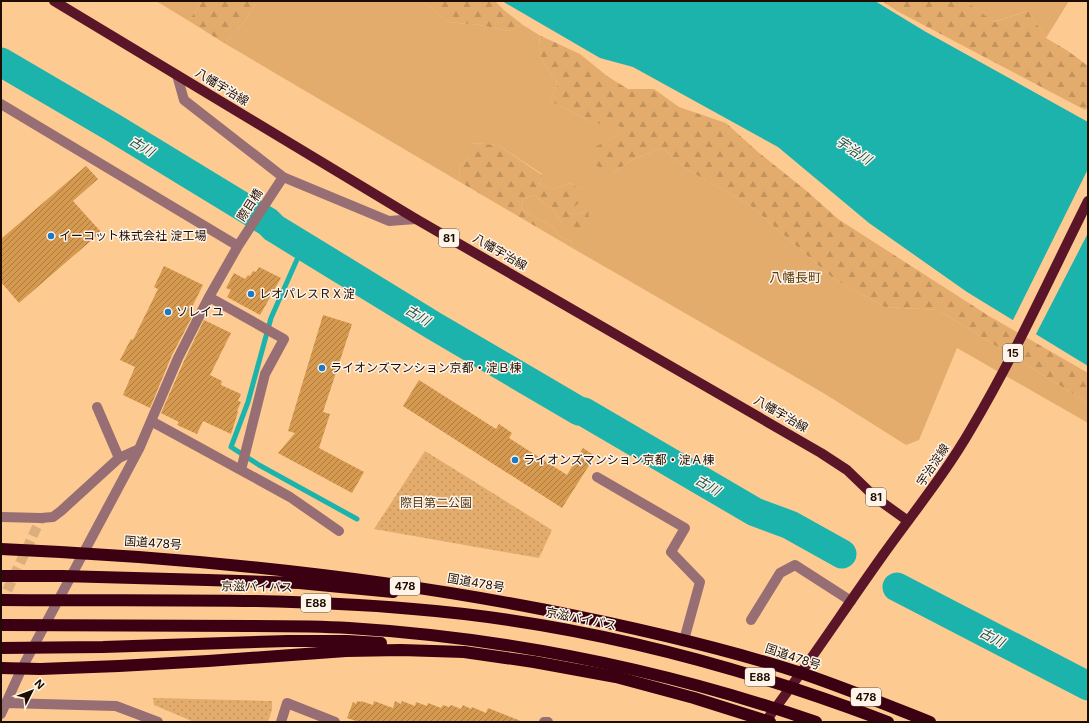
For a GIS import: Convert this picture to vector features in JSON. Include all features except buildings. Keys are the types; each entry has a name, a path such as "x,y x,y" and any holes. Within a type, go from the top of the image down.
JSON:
{"highway":[{"name":"国道478号","path":"1,549 83,552 208,562 320,574 438,591 518,605 684,640 802,674 930,722"},
{"path":"1,576 62,576 299,583 518,605"},
{"name":"京滋バイパス","path":"1,600 190,600 347,604 416,609 487,617 560,628 629,642 695,659 771,680 888,722"},
{"name":"E88","path":"1,625 183,625 348,628 487,642 556,653 626,667 700,685 816,722"},
{"path":"1,648 103,647 288,641 347,641 394,644 534,662 616,677 694,698 767,722"},
{"path":"1,668 186,663 346,651 401,650 464,652"}],"main road":[{"name":"八幡宇治線","path":"54,1 416,219 821,453 847,470 876,498 908,521"},
{"name":"宇治淀線","path":"767,722 802,674 851,601 926,498 958,450 992,392 1088,201"}],"street":[{"path":"177,75 184,100 283,177 389,221 416,219"},
{"path":"1,104 238,246"},
{"name":"際目橋","path":"1,714 22,668 139,449 178,358 209,298 238,246 283,177"},
{"path":"209,298 284,339 265,374 241,470"},
{"path":"98,407 119,458"},
{"path":"151,421 290,497 339,531"},
{"path":"1,517 53,517 62,511 119,458 139,449"},
{"path":"597,477 685,528 671,552 700,582 684,640"},
{"path":"751,620 780,573 795,565 851,601"},
{"path":"5,703 116,706 158,722"},
{"path":"281,722 287,704 335,722"}],"green space":[{"path":"156,1 202,1 189,21"},
{"path":"202,1 257,1 243,24 224,43 189,21"},
{"path":"257,1 423,1 448,22 480,25 509,31 523,25 539,35 541,59 558,84 550,101 593,123 621,125 616,136 590,150 613,173 632,160 662,148 688,170 751,206 834,279 885,307 938,310 1088,403 1088,423 957,348 919,440 906,445 825,394 574,249 571,241 559,236 554,228 521,209 523,199 535,195 553,209 562,223 588,211 574,215 567,212 581,190 570,183 553,189 539,185 542,174 498,145 472,143 468,158 459,167 460,182 224,43 243,24"},
{"path":"423,1 495,1 523,25 509,31 480,25 448,22"},
{"path":"882,1 965,1 994,22 1028,11 1046,38 1068,51 1088,66 1088,107 1085,110 897,11"},
{"path":"965,1 1069,1 1046,38 1028,11 993,22"},
{"path":"539,35 580,54 607,76 628,89 654,89 679,107 726,123 838,219 989,316 1088,373 1088,403 938,310 885,307 834,279 751,206 688,170 662,148 632,160 613,173 595,165 589,150 616,136 620,126 593,123 550,101 558,84 541,59"},
{"path":"471,143 498,145 542,175 539,185 553,189 570,183 581,190 579,203 567,212 574,215 588,211 590,225 583,235 575,235 562,223 553,209 535,195 523,199 521,209 554,228 559,236 571,241 574,249 460,182 459,167 468,158"},
{"name":"際目第二公園","path":"425,451 552,530 539,558 374,529"},
{"path":"153,698 272,701 272,710 268,722 194,722 154,705"}],"water":[{"name":"宇治川","path":"502,1 875,1 926,32 1088,122 1088,366 967,292 869,223 778,147 633,67 600,58"}],"pier":[{"path":"1088,169 1088,233 1035,336 1012,322"}],"waterway":[{"name":"古川","path":"1,62 112,127 268,222 274,228 434,326 579,411 584,412 755,512 790,525 842,554"},
{"path":"303,246 271,318 248,402 231,447 259,465 357,519"},
{"name":"古川","path":"897,587 1088,686"}],"tunnel":[{"path":"1,604 41,518"}],"place":[{"name":"イーコット株式会社 淀工場","path":"51,236"},
{"name":"レオパレスＲＸ淀","path":"251,294"},
{"name":"ソレイユ","path":"168,312"},
{"name":"ライオンズマンション京都・淀Ｂ棟","path":"322,368"},
{"name":"ライオンズマンション京都・淀Ａ棟","path":"515,460"}],"district":[{"name":"八幡長町","path":"795,277"}]}
